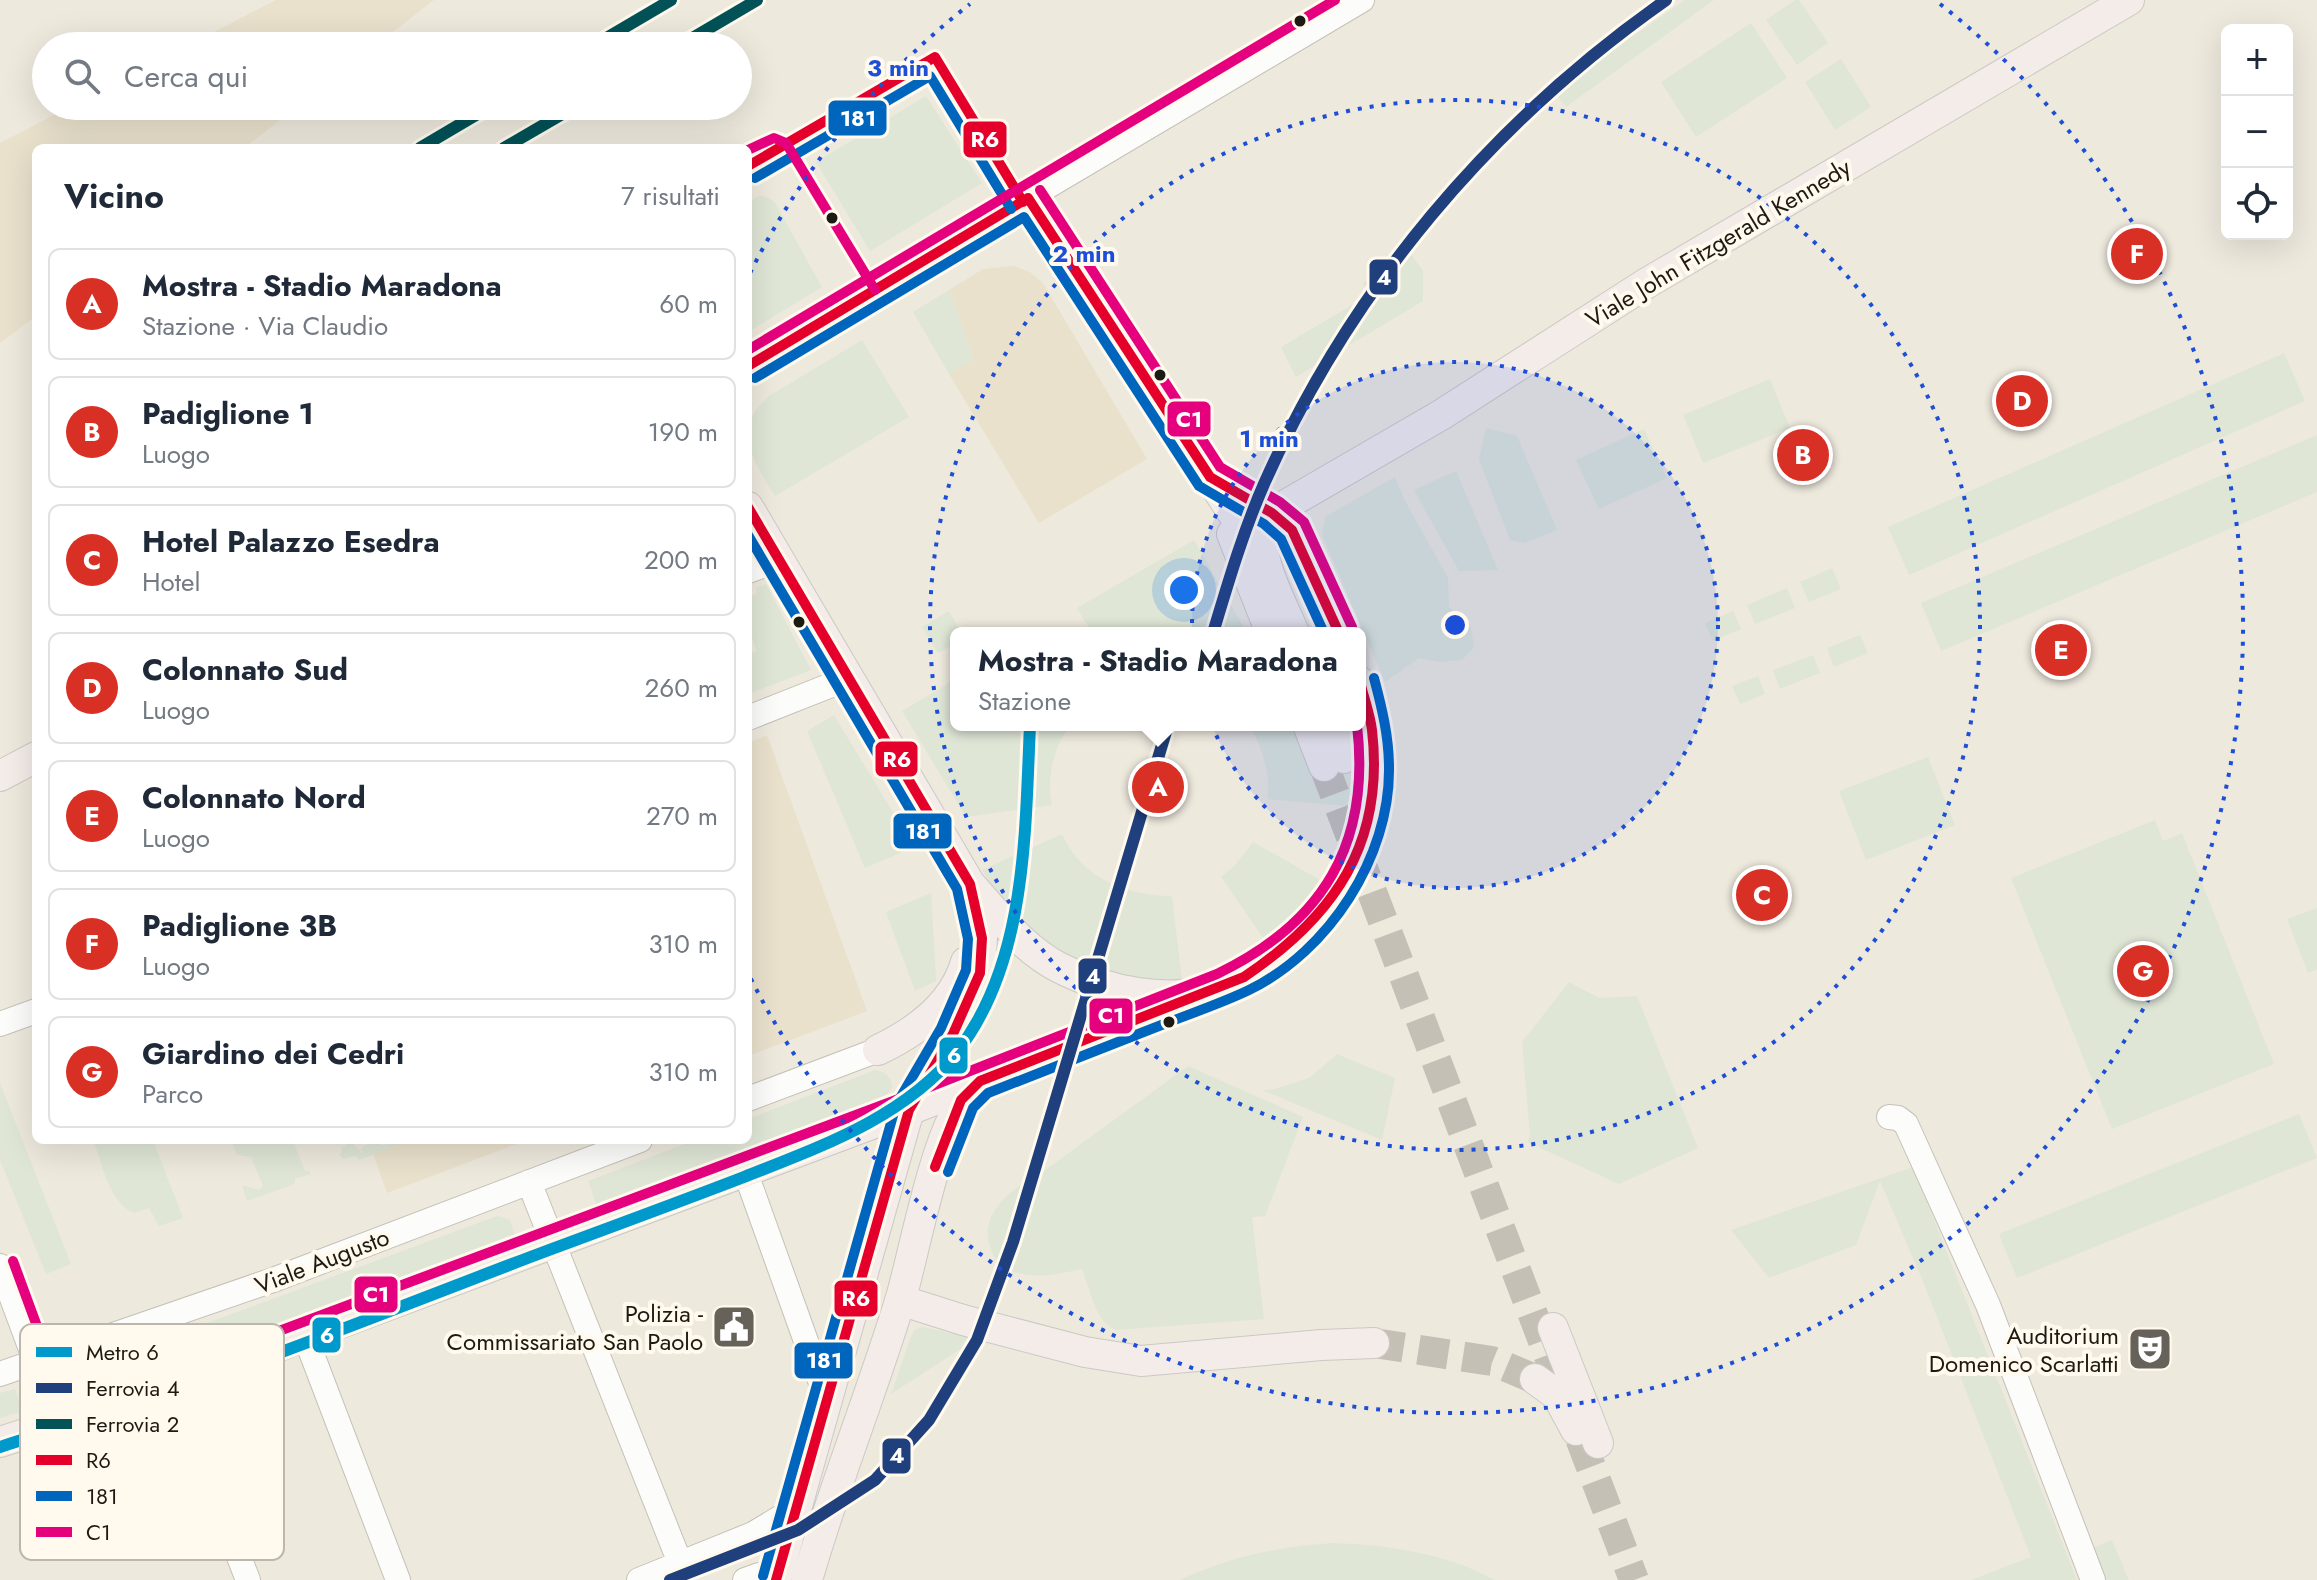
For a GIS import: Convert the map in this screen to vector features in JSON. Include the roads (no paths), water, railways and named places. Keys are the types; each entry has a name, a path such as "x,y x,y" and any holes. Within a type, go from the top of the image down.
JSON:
{"main road":[{"name":"Viale John Fitzgerald Kennedy","path":"1272,513 1441,415 1647,283 2129,0"},
{"path":"752,364 1028,198 1210,477 1257,571 1290,627"},
{"path":"1210,477 1272,513 1292,530 1304,552"},
{"name":"Viale John Fitzgerald Kennedy","path":"1210,477 1256,495 1277,498 1310,492"},
{"path":"1310,492 1297,520 1297,534 1336,627"},
{"path":"1270,627 1257,571 1261,532 1272,513"},
{"path":"752,514 973,896 982,938 980,973 896,1155 826,1397 798,1507 762,1579"},
{"path":"284,1344 853,1131 921,1099 980,1081 1223,987 1269,963 1295,943 1325,911 1350,870 1365,834 1372,805 1375,770 1374,737 1366,706"},
{"path":"1312,731 1334,762 1331,731"},
{"path":"0,776 32,759"},
{"path":"973,896 1034,952 1087,980 1121,990 1155,994 1201,992 1223,987"},
{"path":"878,1050 922,1023 957,985 970,950 973,896"},
{"path":"953,1034 959,1067 969,1078 980,1081"},
{"path":"878,1050 912,1066 938,1147 937,1162"},
{"path":"807,1580 900,1300 937,1162 961,1100 980,1081"},
{"path":"853,1131 873,1132 886,1137 896,1155"},
{"path":"900,1300 1074,1349 1141,1361 1374,1343"},
{"path":"1535,1379 1557,1395 1587,1437 1553,1328"},
{"path":"0,1442 20,1435"}],"street":[{"path":"1028,198 1362,0"},
{"path":"752,570 779,560"},
{"path":"752,716 849,678"},
{"path":"0,1024 32,1012"},
{"path":"752,1097 878,1050"},
{"path":"1889,1117 1898,1118 1906,1124 1959,1239 2093,1580"},
{"name":"Viale Augusto","path":"145,1324 273,1280 629,1144"},
{"path":"745,1171 826,1397"},
{"path":"529,1182 680,1563"},
{"path":"0,1266 21,1324"},
{"path":"305,1336 398,1580"},
{"name":"Viale Augusto","path":"0,1374 20,1367"},
{"path":"639,1580 753,1534 798,1507"},
{"path":"240,1560 248,1580"}],"tunnel":[{"path":"1324,766 1634,1580"},
{"path":"1374,1343 1492,1361 1535,1379"}],"metro line":[{"name":"6","path":"284,1351 801,1154 859,1128 912,1095 957,1052 980,1017 997,978 1010,937 1018,895 1030,731"},
{"name":"6","path":"0,1447 20,1441"}],"rail line":[{"name":"2","path":"617,32 671,0"},
{"name":"2","path":"703,32 757,0"},
{"name":"4","path":"1215,627 1264,484 1299,412 1339,343 1383,277 1432,215 1485,156 1542,100 1602,48 1666,0"},
{"name":"2","path":"427,144 467,120"},
{"name":"2","path":"511,144 552,120"},
{"name":"4","path":"670,1580 798,1530 875,1480 929,1420 977,1340 1013,1242 1166,731"}],"place":[{"name":"Padiglione 3B","path":"2137,254"},
{"name":"Colonnato Sud","path":"2022,401"},
{"name":"Padiglione 1","path":"1803,455"},
{"name":"Colonnato Nord","path":"2061,650"},
{"name":"Mostra - Stadio Maradona","path":"1158,787"},
{"name":"Hotel Palazzo Esedra","path":"1762,895"},
{"name":"Giardino dei Cedri","path":"2143,971"},
{"name":"Polizia - Commissariato San Paolo","path":"734,1327"},
{"name":"Auditorium Domenico Scarlatti","path":"2150,1349"}]}
